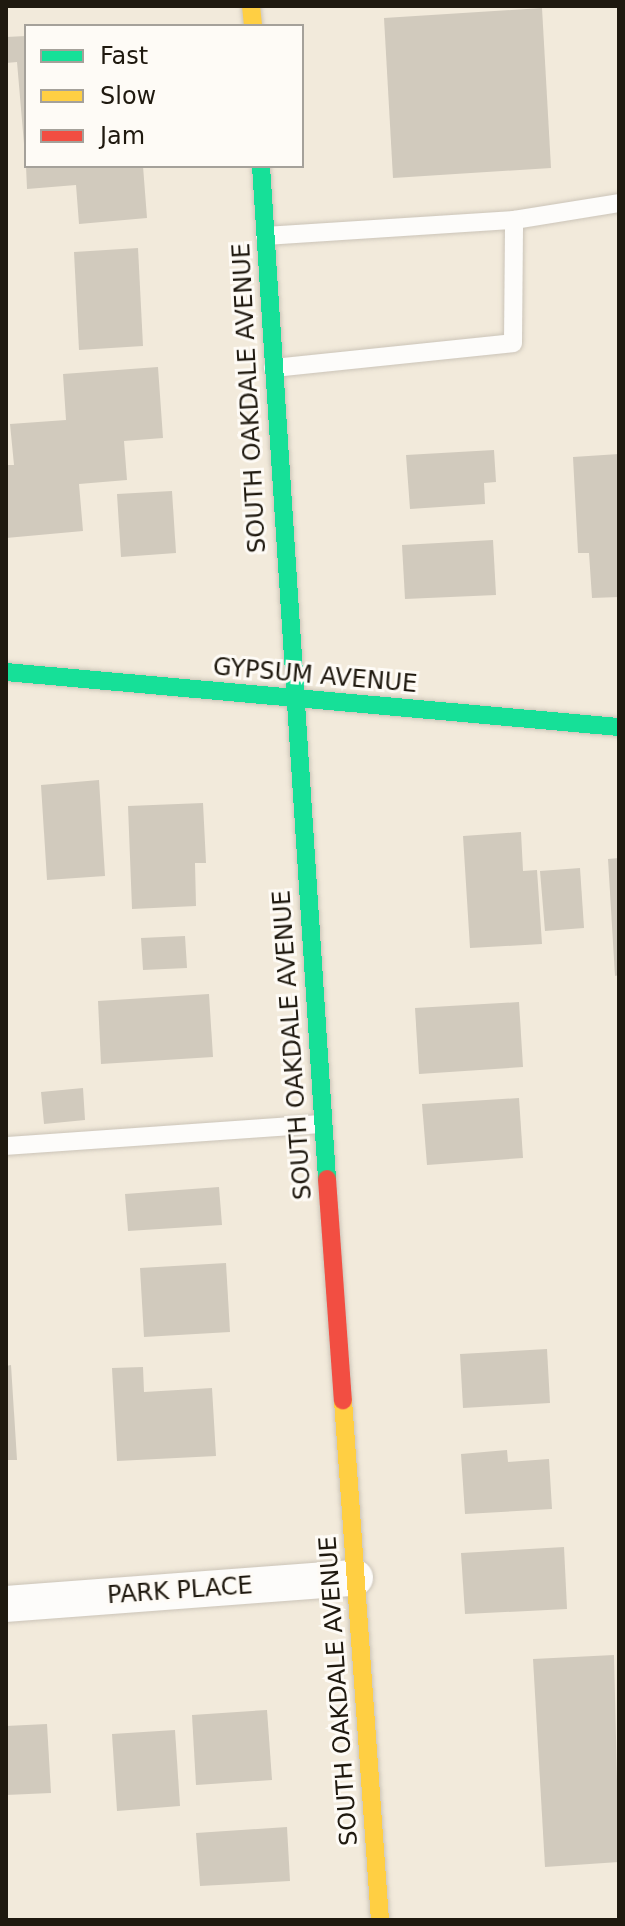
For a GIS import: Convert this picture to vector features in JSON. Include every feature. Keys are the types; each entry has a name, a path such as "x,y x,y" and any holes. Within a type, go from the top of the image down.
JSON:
{"street":[{"name":"SOUTH OAKDALE AVENUE","path":"261,168 292,698 380,1920"},
{"name":"GYPSUM AVENUE","path":"6,672 619,727"},
{"name":"PARK PLACE","path":"6,1604 355,1578"}],"lane":[{"path":"265,236 514,220 619,203"},
{"path":"273,368 513,343 514,220"},
{"path":"6,1146 322,1124"}],"building":[{"path":"542,8 551,168 393,178 384,18"},
{"path":"24,36 24,144 17,62 6,63 6,37"},
{"path":"26,168 143,168 147,218 79,224 76,185 27,189"},
{"path":"138,248 143,346 79,350 74,252"},
{"path":"158,367 163,438 124,441 127,480 79,484 83,531 6,538 6,465 14,465 10,424 66,420 63,374"},
{"path":"494,450 496,482 484,483 485,504 410,509 406,455"},
{"path":"619,454 619,597 592,598 589,553 578,553 573,457"},
{"path":"172,491 176,553 121,557 117,494"},
{"path":"493,540 496,595 405,599 402,545"},
{"path":"99,780 105,876 47,880 41,785"},
{"path":"203,803 206,863 195,863 196,906 132,909 128,806"},
{"path":"521,832 523,871 537,870 542,944 470,948 463,836"},
{"path":"619,858 619,975 615,976 608,859"},
{"path":"580,868 584,928 545,931 540,871"},
{"path":"185,936 187,968 143,970 141,938"},
{"path":"209,994 213,1057 101,1064 98,1001"},
{"path":"519,1002 523,1067 419,1074 415,1008"},
{"path":"83,1088 85,1120 44,1124 41,1092"},
{"path":"519,1098 523,1158 427,1165 422,1104"},
{"path":"219,1187 222,1225 128,1231 125,1194"},
{"path":"226,1263 230,1332 144,1337 140,1268"},
{"path":"547,1349 550,1403 463,1408 460,1354"},
{"path":"11,1365 17,1460 6,1460 6,1366"},
{"path":"143,1367 144,1392 212,1388 216,1456 117,1461 112,1368"},
{"path":"507,1450 508,1462 549,1459 552,1509 465,1514 461,1454"},
{"path":"564,1547 567,1609 465,1614 461,1553"},
{"path":"614,1655 619,1862 545,1867 533,1659"},
{"path":"267,1710 272,1780 196,1785 192,1715"},
{"path":"47,1724 51,1793 6,1795 6,1726"},
{"path":"175,1730 180,1806 117,1811 112,1734"},
{"path":"287,1827 290,1881 200,1886 196,1833"}],"traffic: fast":[{"path":"261,168 327,1179"},
{"path":"6,672 619,727"}],"traffic: slow":[{"path":"251,6 253,24"},
{"path":"343,1400 380,1920"}],"traffic: jam":[{"path":"327,1179 343,1400"}]}
